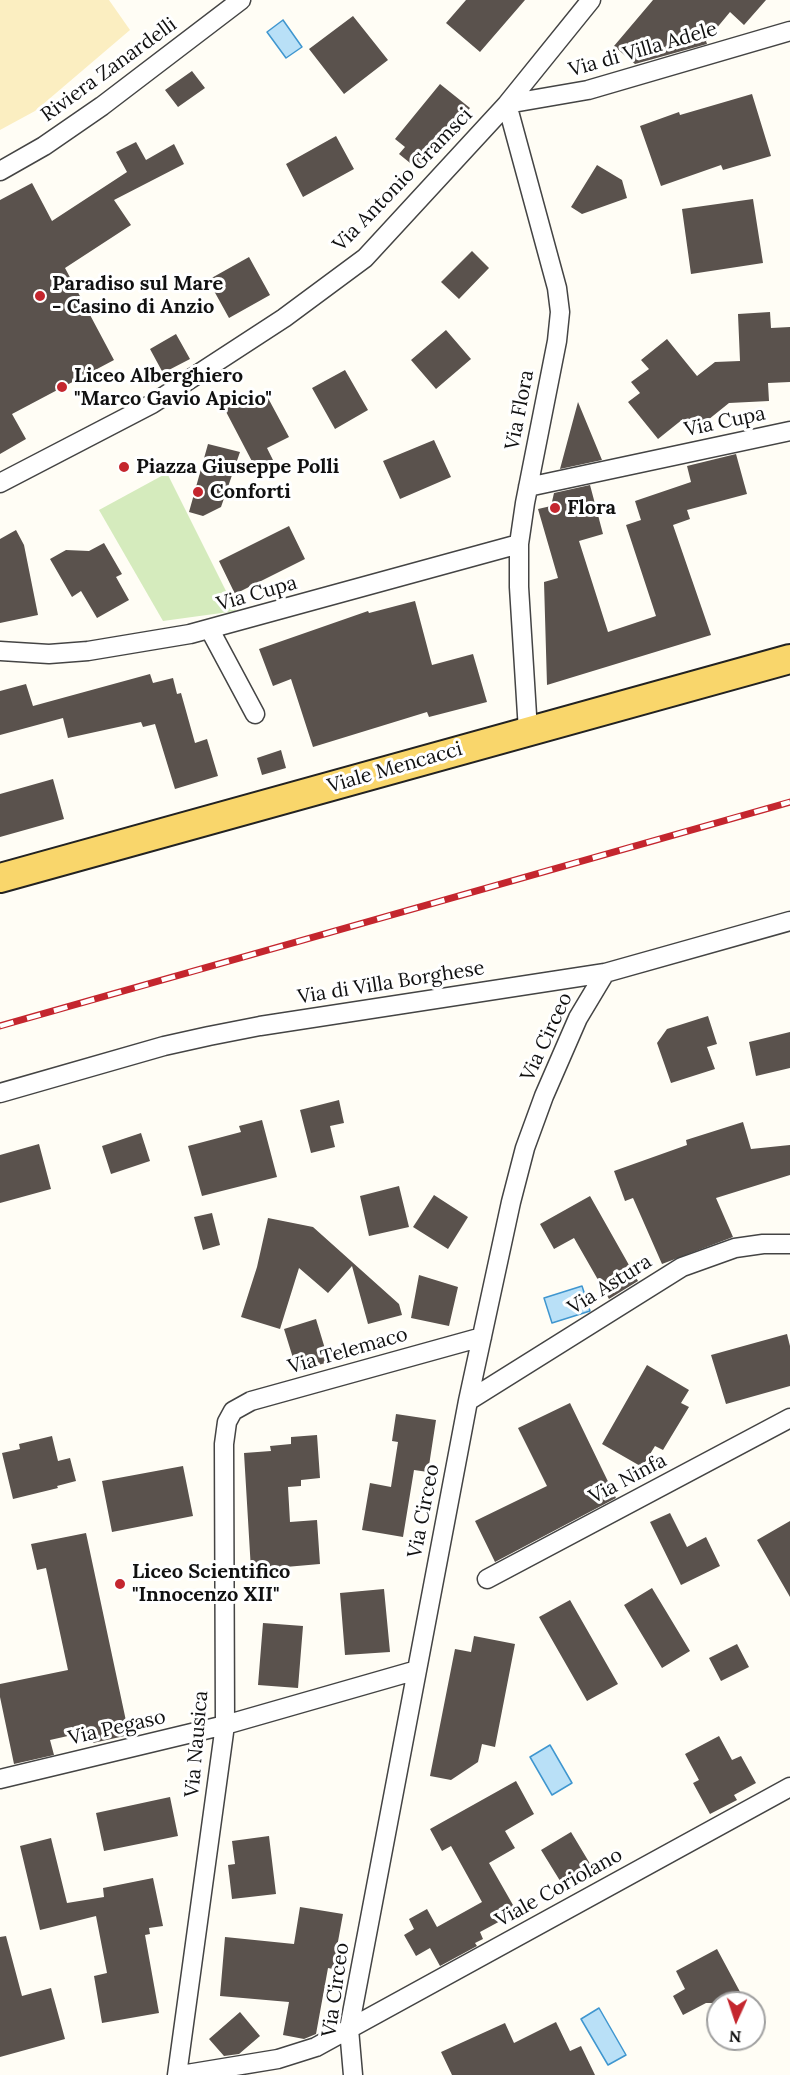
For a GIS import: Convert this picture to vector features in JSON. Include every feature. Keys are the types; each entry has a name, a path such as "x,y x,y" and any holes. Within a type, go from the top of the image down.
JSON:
{"main road":[{"name":"Viale Mencacci","path":"0,878 790,659"}],"street":[{"name":"Riviera Zanardelli","path":"0,171 44,146 102,106 241,0"},
{"name":"Via Antonio Gramsci","path":"0,483 152,404 284,318 365,258 507,104 591,0"},
{"name":"Via di Villa Adele","path":"507,104 588,90 790,31"},
{"name":"Via Flora","path":"507,104 557,288 560,312 557,341 519,544 519,587 528,731"},
{"name":"Via Cupa","path":"528,487 790,431"},
{"name":"Via Cupa","path":"0,651 49,654 88,651 210,630 519,544"},
{"path":"210,630 255,714"},
{"name":"Via di Villa Borghese","path":"0,1093 158,1048 231,1032 605,973 790,921"},
{"name":"Via Circeo","path":"353,2075 349,2029 468,1401 511,1202 536,1116 566,1042 605,973"},
{"name":"Via Astura","path":"468,1401 682,1267 735,1248 763,1244 790,1244"},
{"name":"Via Telemaco","path":"230,1416 240,1406 251,1401 482,1337"},
{"name":"Via Nausica","path":"177,2075 225,1725 224,1443 230,1416"},
{"name":"Via Ninfa","path":"487,1579 790,1418"},
{"name":"Via Pegaso","path":"0,1779 225,1725 417,1670"},
{"name":"Viale Coriolano","path":"181,2075 288,2056 316,2047 790,1787"}],"green space":[{"path":"167,473 236,611 163,621 99,510"}],"sand":[{"path":"0,0 109,0 130,30 35,111 0,130"}],"water":[{"path":"283,20 302,47 286,58 267,32"},
{"path":"582,1286 590,1311 552,1323 544,1298"},
{"path":"550,1745 572,1783 552,1795 530,1757"},
{"path":"599,2008 626,2055 608,2065 581,2019"}],"building":[{"path":"466,0 525,0 480,52 446,23"},
{"path":"653,0 766,0 744,25 730,12 706,41 707,44 635,64 614,46"},
{"path":"353,16 388,60 344,94 309,49"},
{"path":"192,71 205,88 178,107 165,90"},
{"path":"440,84 470,108 420,171 399,154 405,147 395,139"},
{"path":"752,94 771,156 723,170 721,165 661,186 640,126 679,112 680,115"},
{"path":"336,136 354,169 303,197 286,164"},
{"name":"Paradiso sul Mare - Casino di Anzio","path":"136,142 146,160 174,144 184,164 114,200 131,225 65,268 114,360 12,414 26,439 0,454 0,200 32,183 52,221 127,172 116,152"},
{"path":"597,165 622,180 627,198 582,214 571,207"},
{"path":"753,199 763,263 691,274 682,209"},
{"path":"472,251 489,268 459,299 441,282"},
{"path":"249,257 270,295 229,318 208,280"},
{"path":"770,312 771,328 790,327 790,382 768,383 769,401 729,403 693,432 683,419 658,439 628,402 640,393 631,382 649,369 641,360 667,339 697,376 715,362 740,361 738,314"},
{"path":"446,330 471,359 436,389 411,360"},
{"path":"176,334 190,359 163,373 150,349"},
{"path":"345,370 368,410 335,429 312,388"},
{"path":"243,395 249,407 268,398 289,437 267,448 273,460 256,469 223,406"},
{"path":"578,402 602,460 560,469"},
{"path":"434,440 451,477 400,499 383,461"},
{"path":"208,444 240,452 221,507 203,516 189,512"},
{"path":"736,454 747,494 687,510 690,519 673,525 711,635 547,685 544,582 558,578 538,509 551,506 554,493 590,485 603,534 579,541 608,632 656,616 626,525 641,520 635,501 691,482 687,466"},
{"path":"289,526 305,559 235,594 219,561"},
{"path":"16,530 24,545 38,615 0,623 0,539"},
{"path":"104,543 122,574 116,577 129,600 97,618 81,591 72,597 50,559 66,550 89,551"},
{"path":"415,601 432,665 473,654 487,702 429,717 427,712 313,747 291,679 273,686 259,649 368,611 369,613"},
{"path":"150,674 153,683 173,678 177,694 181,693 195,743 207,739 218,776 175,789 155,724 143,727 141,722 68,738 63,718 0,735 0,691 26,684 33,706"},
{"path":"281,750 286,768 262,775 257,758"},
{"path":"53,779 64,819 0,837 0,794"},
{"path":"708,1016 717,1044 707,1047 715,1069 671,1083 657,1043 667,1029"},
{"path":"790,1032 790,1068 756,1076 749,1042"},
{"path":"339,1100 344,1123 330,1126 335,1147 311,1153 300,1110"},
{"path":"262,1120 277,1177 202,1196 188,1146 241,1132 239,1126"},
{"path":"743,1122 751,1149 790,1145 790,1175 716,1198 733,1237 662,1264 633,1198 625,1201 614,1171 687,1145 686,1140"},
{"path":"141,1133 150,1161 111,1174 102,1146"},
{"path":"39,1144 51,1189 0,1203 0,1155"},
{"path":"399,1186 409,1227 369,1236 360,1196"},
{"path":"434,1195 468,1217 448,1249 413,1227"},
{"path":"590,1196 638,1281 609,1299 574,1238 554,1249 540,1224"},
{"path":"212,1213 220,1245 203,1250 194,1217"},
{"path":"268,1218 313,1227 399,1304 402,1315 368,1324 352,1266 328,1293 299,1268 280,1329 241,1317 257,1267"},
{"path":"419,1275 458,1287 449,1326 411,1318"},
{"path":"316,1319 329,1362 297,1371 284,1329"},
{"path":"787,1334 790,1346 790,1386 726,1404 711,1355"},
{"path":"647,1365 689,1390 681,1403 689,1407 663,1450 655,1446 642,1467 602,1444"},
{"path":"570,1403 616,1498 495,1562 475,1521 547,1486 518,1428"},
{"path":"396,1414 436,1420 428,1472 414,1470 403,1537 362,1530 370,1483 391,1487 398,1442 392,1441"},
{"path":"317,1435 320,1478 301,1480 301,1486 288,1487 290,1522 317,1520 320,1564 251,1570 244,1453 271,1451 270,1446 291,1444 291,1437"},
{"path":"52,1436 58,1461 70,1458 76,1481 13,1499 2,1453 20,1449 19,1444"},
{"path":"183,1466 193,1516 112,1532 102,1481"},
{"path":"670,1513 687,1547 706,1537 720,1566 681,1585 650,1522"},
{"path":"790,1521 790,1597 757,1540"},
{"path":"86,1533 129,1735 93,1743 90,1731 50,1740 54,1755 14,1764 0,1697 0,1684 68,1670 46,1568 37,1570 31,1544"},
{"path":"652,1588 690,1651 662,1668 624,1605"},
{"path":"384,1589 390,1652 345,1655 340,1593"},
{"path":"570,1600 618,1684 587,1701 539,1617"},
{"path":"263,1623 303,1626 298,1688 258,1685"},
{"path":"474,1636 515,1644 495,1747 482,1744 478,1762 451,1780 430,1776 455,1649 471,1652"},
{"path":"737,1644 749,1667 721,1681 709,1658"},
{"path":"719,1736 732,1760 741,1756 756,1783 734,1795 737,1800 710,1814 693,1783 699,1780 685,1754"},
{"path":"516,1781 534,1814 505,1831 515,1848 489,1863 517,1912 480,1932 483,1939 475,1943 477,1946 440,1966 430,1948 416,1956 404,1935 414,1929 409,1919 427,1909 437,1927 482,1902 451,1846 442,1851 430,1829"},
{"path":"170,1797 178,1836 104,1851 96,1813"},
{"path":"571,1832 592,1867 562,1884 541,1850"},
{"path":"269,1836 276,1894 232,1899 228,1865 235,1864 232,1841"},
{"path":"51,1838 67,1903 104,1897 103,1888 153,1878 163,1926 149,1928 150,1934 145,1935 159,2013 102,2023 94,1976 107,1973 96,1916 40,1930 20,1846"},
{"path":"300,1907 343,1914 333,1969 328,1968 316,2034 304,2039 283,2035 289,2002 220,1996 225,1937 294,1944"},
{"path":"6,1936 22,1996 51,1988 65,2039 0,2057 0,1937"},
{"path":"717,1949 740,1991 706,1991 706,2003 683,2015 673,1996 685,1989 676,1971"},
{"path":"240,2012 260,2036 239,2054 224,2056 209,2039"},
{"path":"556,2022 570,2051 581,2046 595,2075 452,2075 441,2052 505,2023 514,2043"}],"railway":[{"path":"0,1026 790,802"}],"place":[{"name":"Paradiso sul Mare - Casino di Anzio","path":"40,296"},
{"name":"Liceo Alberghiero \"Marco Gavio Apicio\"","path":"62,387"},
{"name":"Piazza Giuseppe Polli","path":"124,467"},
{"name":"Conforti","path":"198,492"},
{"name":"Flora","path":"555,508"},
{"name":"Liceo Scientifico \"Innocenzo XII\"","path":"120,1584"}]}
